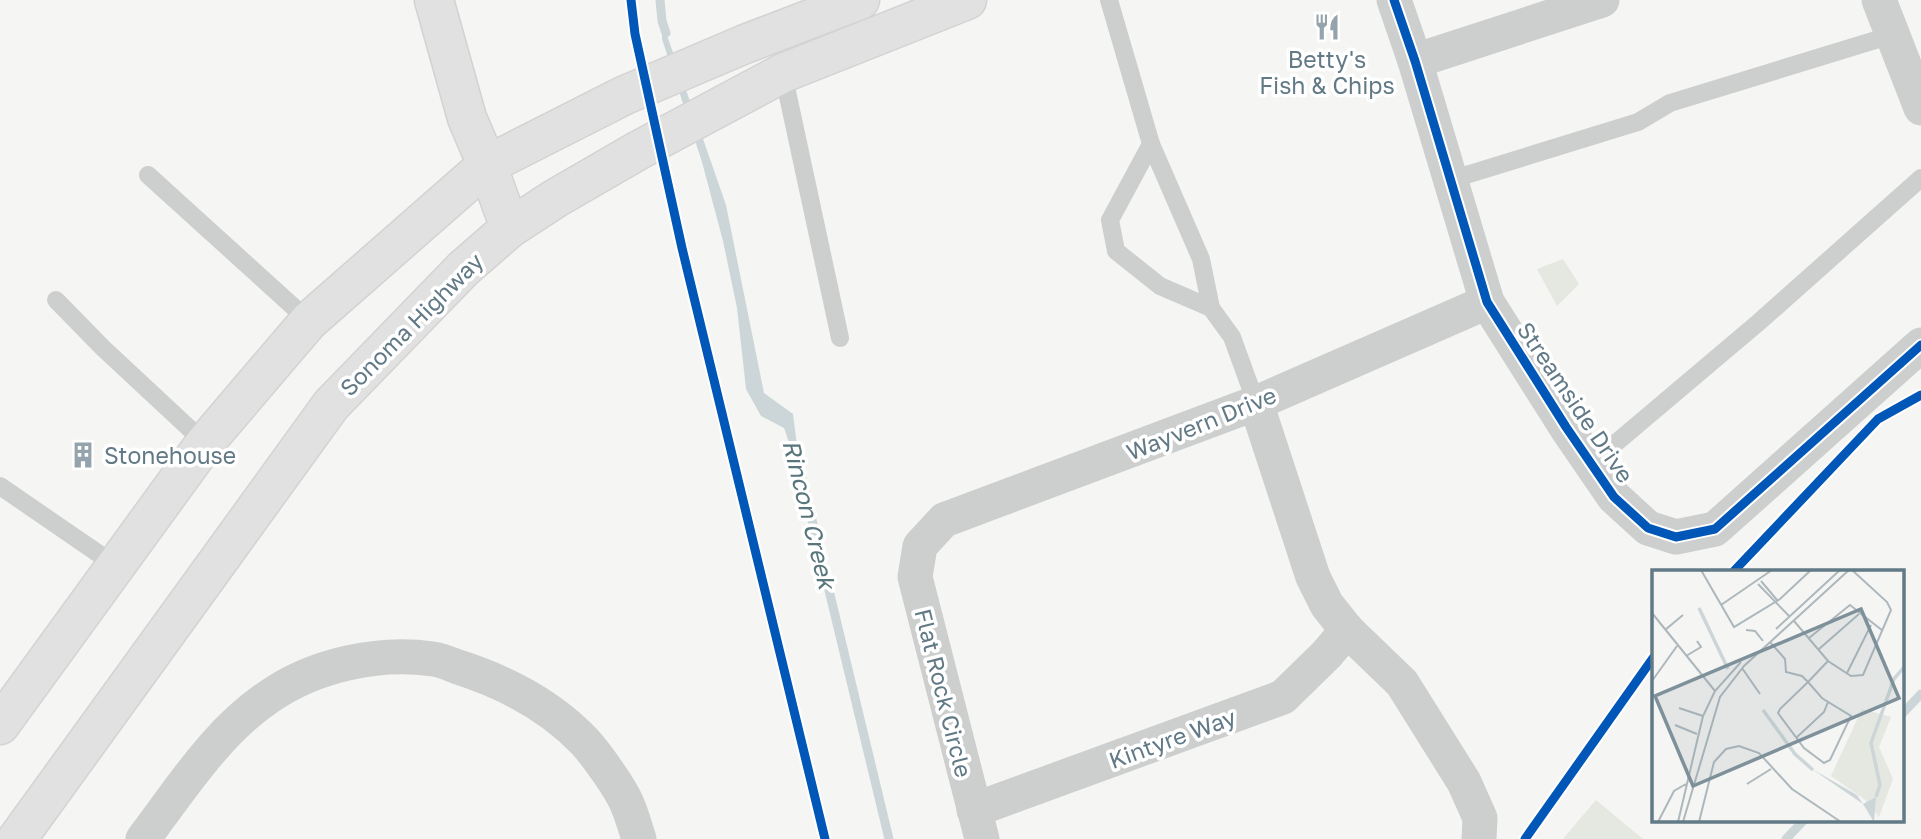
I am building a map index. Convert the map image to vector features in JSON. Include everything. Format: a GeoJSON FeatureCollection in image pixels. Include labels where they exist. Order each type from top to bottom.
{"type":"FeatureCollection","features":[{"type":"Feature","properties":{"kind":"main road"},"geometry":{"type":"LineString","coordinates":[[434,0],[467,118],[510,229]]}},
{"type":"Feature","properties":{"kind":"main road"},"geometry":{"type":"LineString","coordinates":[[0,725],[205,443],[309,321],[486,164],[625,95],[745,44],[860,0]]}},
{"type":"Feature","properties":{"kind":"main road","name":"Sonoma Highway"},"geometry":{"type":"LineString","coordinates":[[17,839],[331,405],[464,268],[510,229],[556,198],[639,150],[770,81],[967,0]]}},
{"type":"Feature","properties":{"kind":"street","name":"Streamside Drive"},"geometry":{"type":"LineString","coordinates":[[1394,0],[1415,61],[1487,302],[1614,497],[1648,528],[1676,537],[1714,529],[1921,345]]}},
{"type":"Feature","properties":{"kind":"street"},"geometry":{"type":"LineString","coordinates":[[1415,61],[1602,0]]}},
{"type":"Feature","properties":{"kind":"street"},"geometry":{"type":"LineString","coordinates":[[1879,0],[1921,108]]}},
{"type":"Feature","properties":{"kind":"street","name":"Wayvern Drive"},"geometry":{"type":"LineString","coordinates":[[920,546],[944,520],[1256,403],[1487,302]]}},
{"type":"Feature","properties":{"kind":"street"},"geometry":{"type":"LineString","coordinates":[[1256,403],[1313,578],[1327,605],[1347,630],[1402,683],[1416,705],[1464,782],[1480,818],[1479,839]]}},
{"type":"Feature","properties":{"kind":"street","name":"Flat Rock Circle"},"geometry":{"type":"LineString","coordinates":[[920,546],[915,577],[978,825]]}},
{"type":"Feature","properties":{"kind":"street","name":"Kintyre Way"},"geometry":{"type":"LineString","coordinates":[[978,825],[1283,697],[1327,654],[1347,630]]}},
{"type":"Feature","properties":{"kind":"street"},"geometry":{"type":"LineString","coordinates":[[143,839],[216,743],[261,703],[297,680],[379,657],[434,659],[494,678],[543,706],[586,743],[626,801],[639,839]]}},
{"type":"Feature","properties":{"kind":"lane"},"geometry":{"type":"LineString","coordinates":[[1108,0],[1151,144],[1201,259],[1211,308],[1231,337],[1256,403]]}},
{"type":"Feature","properties":{"kind":"lane"},"geometry":{"type":"LineString","coordinates":[[1450,180],[1638,122],[1670,103],[1892,35]]}},
{"type":"Feature","properties":{"kind":"lane"},"geometry":{"type":"LineString","coordinates":[[770,81],[840,338]]}},
{"type":"Feature","properties":{"kind":"lane"},"geometry":{"type":"LineString","coordinates":[[1151,144],[1110,220],[1116,251],[1160,286],[1211,308]]}},
{"type":"Feature","properties":{"kind":"lane"},"geometry":{"type":"LineString","coordinates":[[148,175],[309,321]]}},
{"type":"Feature","properties":{"kind":"lane"},"geometry":{"type":"LineString","coordinates":[[1591,464],[1759,322],[1921,178]]}},
{"type":"Feature","properties":{"kind":"lane"},"geometry":{"type":"LineString","coordinates":[[56,299],[112,357],[205,443]]}},
{"type":"Feature","properties":{"kind":"lane"},"geometry":{"type":"LineString","coordinates":[[0,486],[115,565]]}},
{"type":"Feature","properties":{"kind":"shaded area"},"geometry":{"type":"Polygon","coordinates":[[[662,21],[726,205],[764,393],[793,414],[801,477],[784,428],[761,416],[746,389],[737,308],[723,241],[702,162],[662,39],[662,21]]]}},
{"type":"Feature","properties":{"kind":"shaded area"},"geometry":{"type":"Polygon","coordinates":[[[1563,259],[1579,284],[1557,306],[1537,269],[1563,259]]]}},
{"type":"Feature","properties":{"kind":"shaded area"},"geometry":{"type":"Polygon","coordinates":[[[1596,800],[1643,839],[1563,839],[1596,800]]]}},
{"type":"Feature","properties":{"kind":"waterway","name":"Rincon Creek"},"geometry":{"type":"LineString","coordinates":[[660,0],[666,33]]}},
{"type":"Feature","properties":{"kind":"waterway","name":"Rincon Creek"},"geometry":{"type":"LineString","coordinates":[[799,466],[889,839]]}},
{"type":"Feature","properties":{"kind":"waterway"},"geometry":{"type":"LineString","coordinates":[[1904,712],[1921,694]]}},
{"type":"Feature","properties":{"kind":"waterway"},"geometry":{"type":"LineString","coordinates":[[1786,839],[1802,822]]}},
{"type":"Feature","properties":{"kind":"cycle path"},"geometry":{"type":"LineString","coordinates":[[631,0],[635,34],[682,248],[825,839]]}},
{"type":"Feature","properties":{"kind":"cycle path"},"geometry":{"type":"LineString","coordinates":[[1394,0],[1415,61],[1487,302],[1614,497],[1648,528],[1676,537],[1715,529],[1921,345]]}},
{"type":"Feature","properties":{"kind":"cycle path"},"geometry":{"type":"LineString","coordinates":[[1735,570],[1878,419],[1921,395]]}},
{"type":"Feature","properties":{"kind":"cycle path"},"geometry":{"type":"LineString","coordinates":[[1525,839],[1652,659]]}},
{"type":"Feature","properties":{"kind":"place","name":"Betty's Fish & Chips"},"geometry":{"type":"Point","coordinates":[1327,27]}},
{"type":"Feature","properties":{"kind":"place","name":"Stonehouse"},"geometry":{"type":"Point","coordinates":[83,455]}}]}
